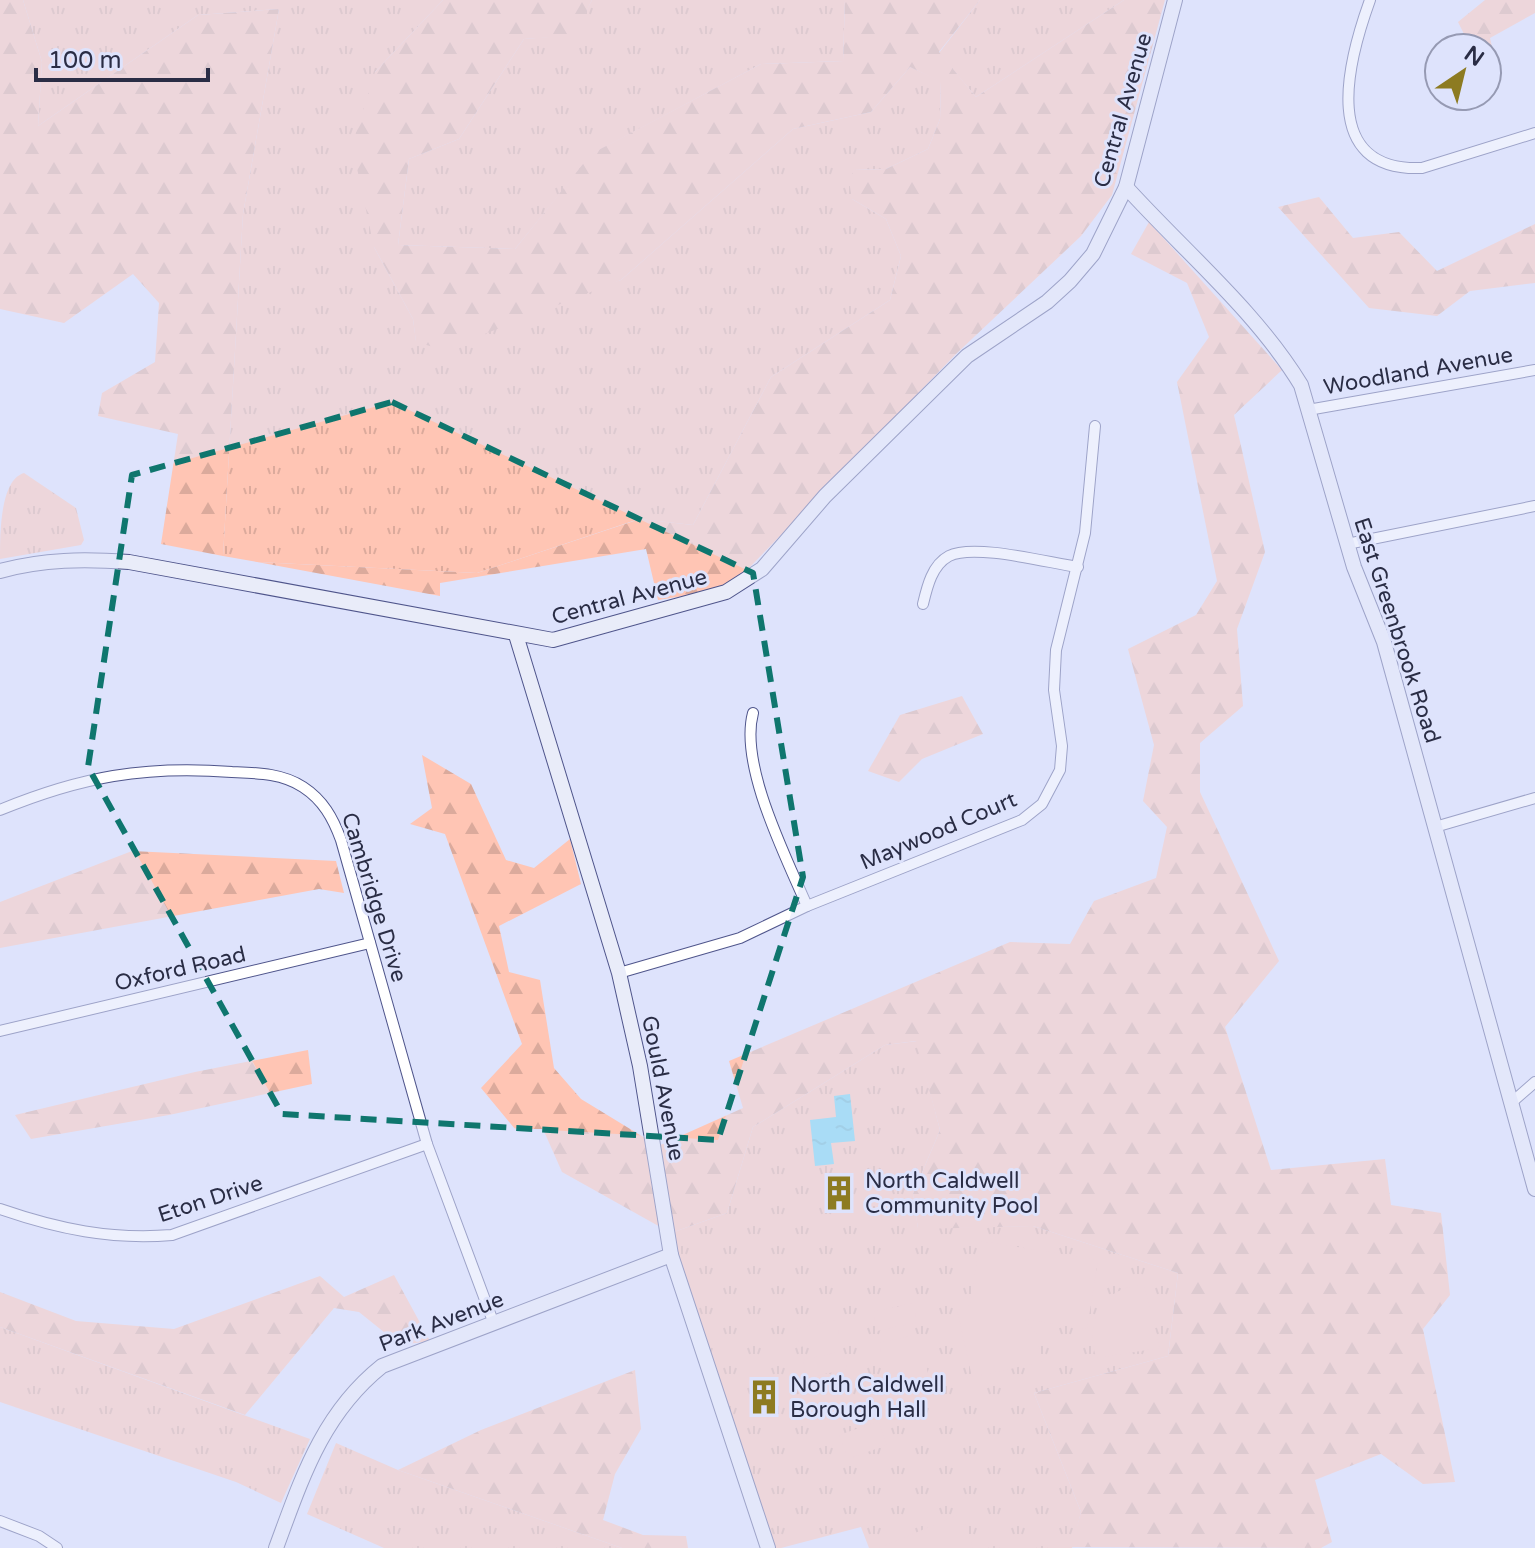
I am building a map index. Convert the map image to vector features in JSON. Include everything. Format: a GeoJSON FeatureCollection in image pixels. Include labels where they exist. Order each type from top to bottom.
{"type":"FeatureCollection","features":[{"type":"Feature","properties":{"kind":"street","name":"Central Avenue"},"geometry":{"type":"LineString","coordinates":[[0,571],[34,562],[77,558],[129,562],[553,640],[706,600],[745,582],[762,569],[825,496],[967,356],[1070,281],[1103,237],[1126,187],[1175,0]]}},
{"type":"Feature","properties":{"kind":"street"},"geometry":{"type":"LineString","coordinates":[[1370,0],[1360,29],[1346,109],[1356,136],[1378,161],[1407,169],[1422,168],[1535,133]]}},
{"type":"Feature","properties":{"kind":"street","name":"East Greenbrook Road"},"geometry":{"type":"LineString","coordinates":[[1126,187],[1285,359],[1301,385],[1347,544],[1384,642],[1497,1042],[1535,1189]]}},
{"type":"Feature","properties":{"kind":"street","name":"Woodland Avenue"},"geometry":{"type":"LineString","coordinates":[[1308,410],[1535,370]]}},
{"type":"Feature","properties":{"kind":"street","name":"Maywood Court"},"geometry":{"type":"LineString","coordinates":[[619,973],[740,938],[807,906],[1022,820],[1042,804],[1060,770],[1062,746],[1054,690],[1056,650],[1062,617],[1078,567],[1095,426]]}},
{"type":"Feature","properties":{"kind":"street"},"geometry":{"type":"LineString","coordinates":[[1347,544],[1535,506]]}},
{"type":"Feature","properties":{"kind":"street"},"geometry":{"type":"LineString","coordinates":[[923,604],[936,568],[949,556],[976,552],[1078,567]]}},
{"type":"Feature","properties":{"kind":"street","name":"Gould Avenue"},"geometry":{"type":"LineString","coordinates":[[516,635],[619,973],[640,1066],[671,1255],[768,1548]]}},
{"type":"Feature","properties":{"kind":"street"},"geometry":{"type":"LineString","coordinates":[[753,713],[750,739],[766,808],[807,906]]}},
{"type":"Feature","properties":{"kind":"street","name":"Cambridge Drive"},"geometry":{"type":"LineString","coordinates":[[0,810],[55,787],[140,771],[201,769],[288,779],[318,799],[334,821],[427,1144],[494,1324]]}},
{"type":"Feature","properties":{"kind":"street"},"geometry":{"type":"LineString","coordinates":[[1435,827],[1535,798]]}},
{"type":"Feature","properties":{"kind":"street","name":"Oxford Road"},"geometry":{"type":"LineString","coordinates":[[0,1031],[370,943]]}},
{"type":"Feature","properties":{"kind":"street"},"geometry":{"type":"LineString","coordinates":[[1511,1103],[1535,1082]]}},
{"type":"Feature","properties":{"kind":"street","name":"Eton Drive"},"geometry":{"type":"LineString","coordinates":[[0,1209],[87,1234],[135,1238],[172,1235],[427,1144]]}},
{"type":"Feature","properties":{"kind":"street","name":"Park Avenue"},"geometry":{"type":"LineString","coordinates":[[276,1548],[314,1449],[350,1395],[382,1366],[671,1255]]}},
{"type":"Feature","properties":{"kind":"street"},"geometry":{"type":"LineString","coordinates":[[0,1521],[39,1536],[57,1548]]}},
{"type":"Feature","properties":{"kind":"highlighted area"},"geometry":{"type":"Polygon","coordinates":[[[392,402],[753,573],[803,877],[718,1140],[282,1114],[88,767],[132,475],[392,402]]]}},
{"type":"Feature","properties":{"kind":"green space"},"geometry":{"type":"Polygon","coordinates":[[[0,0],[23,0],[42,62],[38,126],[198,15],[279,9],[243,214],[223,556],[161,544],[178,434],[98,416],[102,393],[155,362],[159,303],[133,274],[64,323],[0,309],[0,0]]]}},
{"type":"Feature","properties":{"kind":"green space"},"geometry":{"type":"Polygon","coordinates":[[[23,0],[443,0],[375,72],[374,247],[413,319],[416,341],[621,280],[793,129],[871,112],[910,67],[941,81],[940,119],[928,149],[886,169],[854,170],[852,199],[886,219],[901,256],[890,300],[771,377],[693,525],[639,519],[477,573],[257,562],[223,556],[243,214],[279,9],[198,15],[38,126],[42,62],[23,0]]]}},
{"type":"Feature","properties":{"kind":"green space"},"geometry":{"type":"Polygon","coordinates":[[[443,0],[592,0],[574,36],[524,39],[459,139],[409,159],[398,245],[515,249],[591,154],[761,64],[843,61],[845,0],[980,0],[939,52],[976,97],[1124,0],[1165,0],[1112,195],[1081,236],[956,354],[750,567],[715,591],[658,600],[646,549],[440,583],[440,596],[257,562],[477,573],[640,519],[693,525],[771,377],[890,300],[901,256],[886,219],[852,199],[849,181],[854,170],[886,169],[928,149],[940,119],[941,82],[910,67],[871,112],[793,129],[621,280],[444,350],[416,342],[413,319],[374,247],[352,145],[375,72],[443,0]]]}},
{"type":"Feature","properties":{"kind":"green space"},"geometry":{"type":"Polygon","coordinates":[[[592,0],[845,0],[843,61],[761,64],[592,154],[515,249],[398,245],[409,159],[459,139],[524,39],[573,35],[592,0]]]}},
{"type":"Feature","properties":{"kind":"green space"},"geometry":{"type":"Polygon","coordinates":[[[980,0],[1124,0],[976,97],[939,53],[980,0]]]}},
{"type":"Feature","properties":{"kind":"green space"},"geometry":{"type":"Polygon","coordinates":[[[1485,0],[1535,0],[1535,13],[1501,32],[1463,32],[1458,22],[1485,0]]]}},
{"type":"Feature","properties":{"kind":"green space"},"geometry":{"type":"Polygon","coordinates":[[[1319,197],[1353,238],[1399,232],[1437,271],[1535,224],[1535,283],[1470,291],[1437,316],[1369,308],[1278,207],[1319,197]]]}},
{"type":"Feature","properties":{"kind":"green space"},"geometry":{"type":"Polygon","coordinates":[[[1149,222],[1282,370],[1234,415],[1265,552],[1237,629],[1243,706],[1200,743],[1200,792],[1279,961],[1225,1027],[1271,1170],[1385,1159],[1391,1205],[1441,1213],[1450,1295],[1423,1329],[1455,1482],[1423,1484],[1381,1454],[1315,1480],[1332,1542],[1321,1548],[1071,1547],[1081,1512],[1034,1393],[1168,1356],[1178,1273],[1033,1226],[918,1229],[913,1194],[940,1130],[916,1041],[885,1045],[753,1127],[727,1213],[671,1233],[562,1172],[543,1129],[515,1129],[481,1088],[522,1044],[445,834],[410,824],[432,808],[422,755],[471,784],[506,860],[534,868],[570,839],[581,884],[499,926],[509,972],[540,980],[554,1068],[581,1099],[658,1146],[743,1108],[729,1061],[1010,942],[1070,944],[1094,901],[1156,878],[1167,827],[1143,801],[1154,745],[1128,649],[1196,615],[1217,581],[1177,382],[1209,337],[1187,283],[1131,254],[1149,222]]]}},
{"type":"Feature","properties":{"kind":"green space"},"geometry":{"type":"Polygon","coordinates":[[[24,473],[76,508],[84,540],[81,545],[0,559],[1,522],[6,496],[16,478],[24,473]]]}},
{"type":"Feature","properties":{"kind":"green space"},"geometry":{"type":"Polygon","coordinates":[[[962,696],[983,734],[922,759],[899,782],[868,771],[900,715],[962,696]]]}},
{"type":"Feature","properties":{"kind":"green space"},"geometry":{"type":"Polygon","coordinates":[[[132,851],[336,861],[344,893],[319,889],[0,948],[0,902],[132,851]]]}},
{"type":"Feature","properties":{"kind":"green space"},"geometry":{"type":"Polygon","coordinates":[[[917,1041],[940,1130],[913,1194],[918,1228],[1033,1226],[1178,1273],[1168,1356],[1034,1393],[1081,1512],[1072,1548],[869,1548],[861,1527],[781,1548],[768,1548],[671,1233],[727,1213],[753,1127],[885,1045],[917,1041]]]}},
{"type":"Feature","properties":{"kind":"green space"},"geometry":{"type":"Polygon","coordinates":[[[308,1050],[312,1084],[169,1115],[31,1139],[15,1115],[195,1072],[308,1050]]]}},
{"type":"Feature","properties":{"kind":"green space"},"geometry":{"type":"Polygon","coordinates":[[[980,1241],[1098,1260],[1087,1329],[1024,1319],[1036,1333],[1042,1362],[972,1377],[957,1310],[970,1305],[980,1241]]]}},
{"type":"Feature","properties":{"kind":"green space"},"geometry":{"type":"Polygon","coordinates":[[[394,1275],[430,1341],[400,1345],[359,1312],[334,1308],[245,1415],[0,1327],[0,1292],[76,1321],[174,1329],[320,1276],[344,1297],[394,1275]]]}},
{"type":"Feature","properties":{"kind":"green space"},"geometry":{"type":"Polygon","coordinates":[[[1144,1285],[1160,1348],[1096,1358],[1093,1330],[1100,1308],[1117,1292],[1144,1285]]]}},
{"type":"Feature","properties":{"kind":"green space"},"geometry":{"type":"Polygon","coordinates":[[[913,1303],[917,1322],[877,1331],[873,1312],[913,1303]]]}},
{"type":"Feature","properties":{"kind":"green space"},"geometry":{"type":"Polygon","coordinates":[[[836,1320],[840,1339],[800,1347],[796,1329],[836,1320]]]}},
{"type":"Feature","properties":{"kind":"green space"},"geometry":{"type":"Polygon","coordinates":[[[0,1327],[310,1439],[281,1503],[236,1482],[0,1402],[0,1327]]]}},
{"type":"Feature","properties":{"kind":"green space"},"geometry":{"type":"Polygon","coordinates":[[[919,1334],[923,1354],[883,1362],[879,1343],[919,1334]]]}},
{"type":"Feature","properties":{"kind":"green space"},"geometry":{"type":"Polygon","coordinates":[[[843,1351],[847,1369],[807,1378],[803,1360],[843,1351]]]}},
{"type":"Feature","properties":{"kind":"green space"},"geometry":{"type":"Polygon","coordinates":[[[926,1365],[930,1383],[890,1392],[886,1373],[926,1365]]]}},
{"type":"Feature","properties":{"kind":"green space"},"geometry":{"type":"Polygon","coordinates":[[[635,1370],[641,1429],[615,1474],[603,1520],[643,1535],[686,1536],[688,1548],[622,1548],[398,1470],[481,1430],[635,1370]]]}},
{"type":"Feature","properties":{"kind":"green space"},"geometry":{"type":"Polygon","coordinates":[[[850,1382],[854,1401],[813,1409],[809,1391],[850,1382]]]}},
{"type":"Feature","properties":{"kind":"green space"},"geometry":{"type":"Polygon","coordinates":[[[879,1421],[887,1445],[848,1459],[839,1435],[879,1421]]]}},
{"type":"Feature","properties":{"kind":"green space"},"geometry":{"type":"Polygon","coordinates":[[[336,1443],[398,1470],[622,1548],[384,1548],[307,1514],[336,1443]]]}},
{"type":"Feature","properties":{"kind":"green space"},"geometry":{"type":"Polygon","coordinates":[[[958,1515],[963,1517],[973,1548],[879,1548],[958,1515]]]}},
{"type":"Feature","properties":{"kind":"water"},"geometry":{"type":"Polygon","coordinates":[[[850,1094],[855,1141],[831,1143],[834,1164],[815,1166],[810,1120],[836,1117],[834,1096],[850,1094]]]}},
{"type":"Feature","properties":{"kind":"place","name":"North Caldwell Community Pool"},"geometry":{"type":"Point","coordinates":[839,1193]}},
{"type":"Feature","properties":{"kind":"place","name":"North Caldwell Borough Hall"},"geometry":{"type":"Point","coordinates":[764,1397]}}]}
